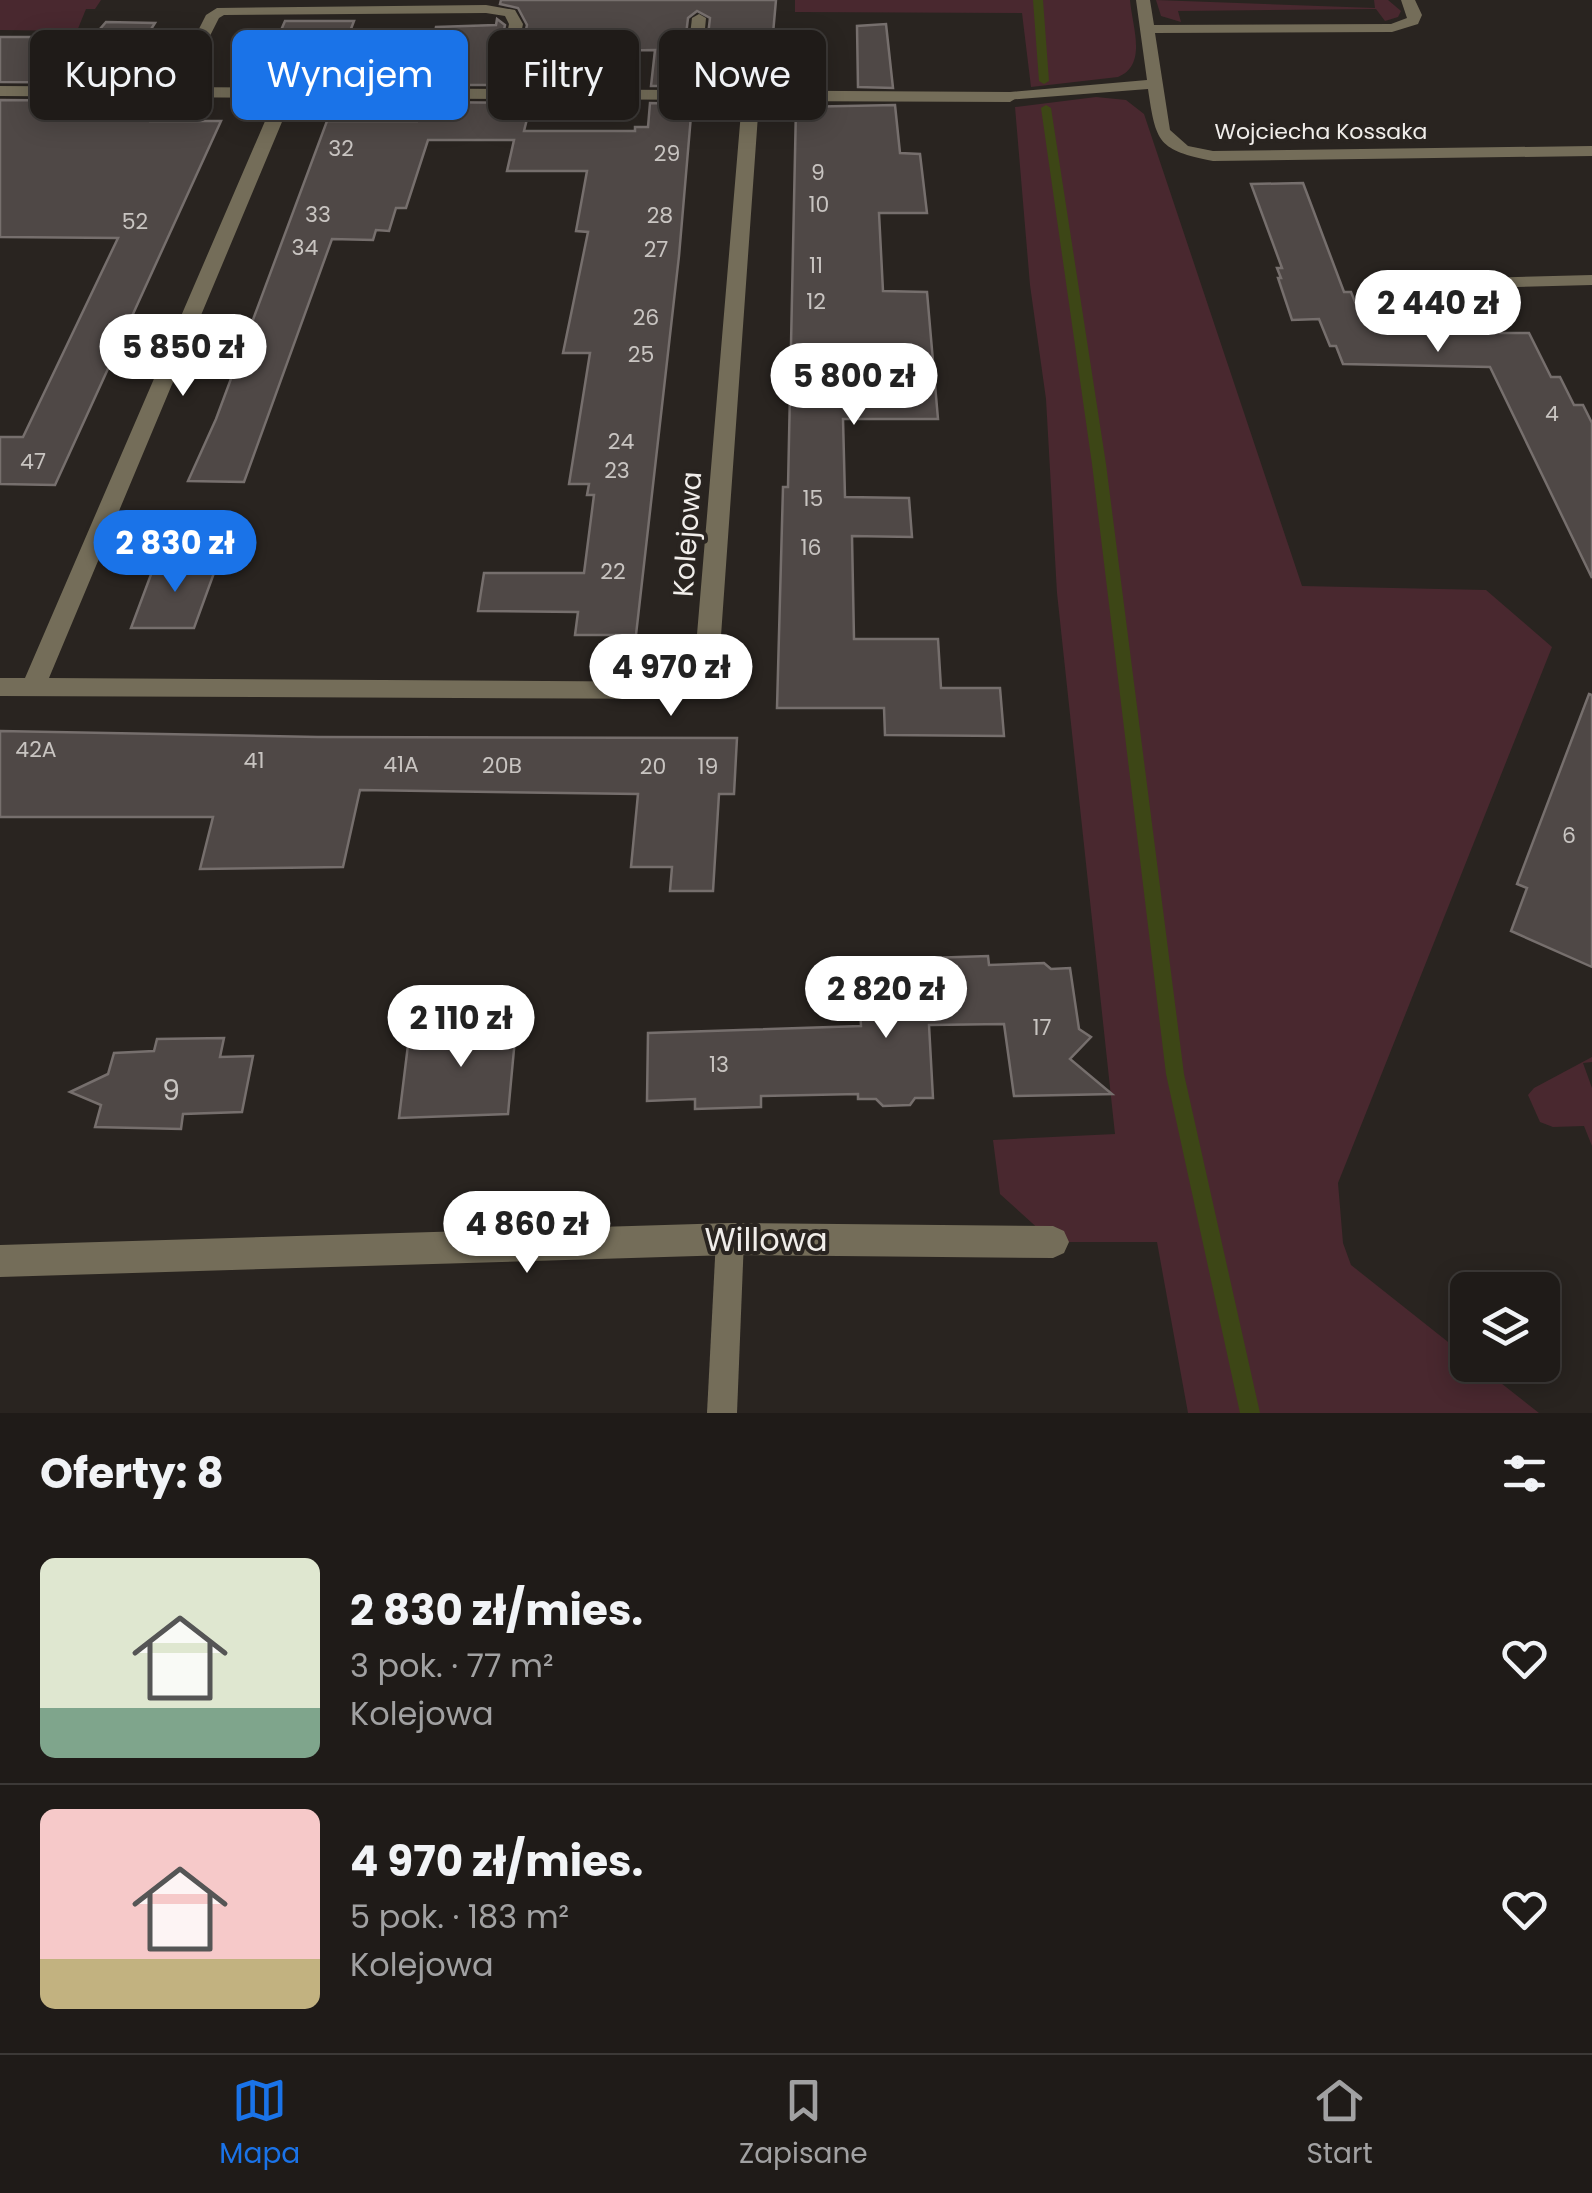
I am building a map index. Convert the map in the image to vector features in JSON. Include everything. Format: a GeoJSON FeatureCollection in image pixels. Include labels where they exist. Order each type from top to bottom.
{"type":"FeatureCollection","features":[{"type":"Feature","properties":{"kind":"street"},"geometry":{"type":"LineString","coordinates":[[0,91],[30,91]]}},
{"type":"Feature","properties":{"kind":"street"},"geometry":{"type":"LineString","coordinates":[[826,97],[1010,98]]}},
{"type":"Feature","properties":{"kind":"street"},"geometry":{"type":"LineString","coordinates":[[33,687],[274,120]]}},
{"type":"Feature","properties":{"kind":"street","name":"Kolejowa"},"geometry":{"type":"LineString","coordinates":[[0,686],[705,692],[749,120]]}},
{"type":"Feature","properties":{"kind":"street","name":"Willowa"},"geometry":{"type":"LineString","coordinates":[[0,1261],[730,1240],[1053,1242]]}},
{"type":"Feature","properties":{"kind":"lane","name":"Wojciecha Kossaka"},"geometry":{"type":"LineString","coordinates":[[1143,0],[1152,84],[1166,139],[1196,154],[1592,152]]}},
{"type":"Feature","properties":{"kind":"lane"},"geometry":{"type":"LineString","coordinates":[[1148,29],[1392,28],[1413,21],[1416,16],[1408,0]]}},
{"type":"Feature","properties":{"kind":"lane"},"geometry":{"type":"LineString","coordinates":[[205,30],[212,15],[222,10],[486,9],[510,12],[515,30]]}},
{"type":"Feature","properties":{"kind":"lane"},"geometry":{"type":"LineString","coordinates":[[698,30],[699,18]]}},
{"type":"Feature","properties":{"kind":"lane"},"geometry":{"type":"LineString","coordinates":[[1010,98],[1152,84]]}},
{"type":"Feature","properties":{"kind":"lane"},"geometry":{"type":"LineString","coordinates":[[1483,283],[1592,280]]}},
{"type":"Feature","properties":{"kind":"lane"},"geometry":{"type":"LineString","coordinates":[[722,1413],[730,1240]]}},
{"type":"Feature","properties":{"kind":"shaded area"},"geometry":{"type":"Polygon","coordinates":[[[0,0],[101,0],[95,9],[86,9],[77,30],[0,30],[0,0]]]}},
{"type":"Feature","properties":{"kind":"shaded area"},"geometry":{"type":"Polygon","coordinates":[[[795,0],[1130,0],[1136,54],[1133,64],[1118,77],[1031,87],[1022,13],[795,12],[795,0]]]}},
{"type":"Feature","properties":{"kind":"shaded area"},"geometry":{"type":"Polygon","coordinates":[[[1156,0],[1375,8],[1374,0],[1388,0],[1401,11],[1398,17],[1385,21],[1376,9],[1178,11],[1181,22],[1161,16],[1156,0]]]}},
{"type":"Feature","properties":{"kind":"shaded area"},"geometry":{"type":"Polygon","coordinates":[[[1096,97],[1126,100],[1144,114],[1302,586],[1486,590],[1552,647],[1338,1183],[1343,1243],[1351,1265],[1450,1344],[1450,1382],[1500,1382],[1539,1413],[1188,1413],[1157,1242],[1053,1242],[1000,1194],[993,1140],[1115,1134],[1057,593],[1046,399],[1030,285],[1015,107],[1096,97]]]}},
{"type":"Feature","properties":{"kind":"shaded area"},"geometry":{"type":"Polygon","coordinates":[[[1592,1057],[1592,1062],[1583,1063],[1592,1088],[1592,1146],[1584,1126],[1553,1127],[1540,1122],[1528,1095],[1592,1057]]]}},
{"type":"Feature","properties":{"kind":"building"},"geometry":{"type":"Polygon","coordinates":[[[501,0],[776,0],[773,30],[709,30],[710,18],[697,11],[688,18],[687,30],[659,30],[659,86],[651,86],[655,50],[639,50],[639,30],[526,30],[518,8],[500,4],[501,0]]]}},
{"type":"Feature","properties":{"kind":"building"},"geometry":{"type":"Polygon","coordinates":[[[497,19],[505,25],[504,30],[488,30],[488,85],[468,85],[468,30],[435,30],[436,27],[496,25],[497,19]]]}},
{"type":"Feature","properties":{"kind":"building"},"geometry":{"type":"Polygon","coordinates":[[[285,21],[354,21],[351,30],[281,30],[285,21]]]}},
{"type":"Feature","properties":{"kind":"building"},"geometry":{"type":"Polygon","coordinates":[[[106,22],[155,23],[151,30],[99,30],[106,22]]]}},
{"type":"Feature","properties":{"kind":"building"},"geometry":{"type":"Polygon","coordinates":[[[886,24],[893,88],[858,87],[857,26],[886,24]]]}},
{"type":"Feature","properties":{"kind":"building"},"geometry":{"type":"Polygon","coordinates":[[[0,37],[30,37],[30,82],[0,82],[0,37]]]}},
{"type":"Feature","properties":{"kind":"building"},"geometry":{"type":"Polygon","coordinates":[[[0,100],[30,100],[30,120],[221,121],[55,485],[0,484],[0,437],[23,437],[118,238],[0,237],[0,100]]]}},
{"type":"Feature","properties":{"kind":"building"},"geometry":{"type":"Polygon","coordinates":[[[468,102],[488,103],[488,120],[527,120],[524,131],[635,131],[635,127],[648,127],[650,103],[659,103],[659,120],[691,120],[636,635],[575,635],[578,612],[478,611],[484,573],[584,573],[594,495],[587,495],[589,484],[569,484],[590,353],[563,353],[588,232],[576,231],[587,171],[507,171],[514,140],[428,140],[406,208],[396,208],[389,231],[376,230],[373,240],[332,239],[244,482],[188,481],[216,419],[327,121],[468,120],[468,102]]]}},
{"type":"Feature","properties":{"kind":"building"},"geometry":{"type":"Polygon","coordinates":[[[895,105],[900,153],[920,154],[927,213],[879,213],[883,291],[927,292],[938,419],[843,419],[845,497],[909,498],[912,537],[852,536],[854,639],[938,639],[941,688],[1000,688],[1004,736],[885,735],[884,708],[777,708],[783,487],[788,487],[796,120],[826,120],[826,106],[895,105]]]}},
{"type":"Feature","properties":{"kind":"building"},"geometry":{"type":"Polygon","coordinates":[[[1303,183],[1344,292],[1351,292],[1364,324],[1374,324],[1376,329],[1497,328],[1500,333],[1529,333],[1551,377],[1560,377],[1574,405],[1583,405],[1592,423],[1592,578],[1490,367],[1343,364],[1319,319],[1292,320],[1278,278],[1277,268],[1282,268],[1251,184],[1303,183]]]}},
{"type":"Feature","properties":{"kind":"building"},"geometry":{"type":"Polygon","coordinates":[[[156,561],[218,562],[194,628],[131,628],[156,561]]]}},
{"type":"Feature","properties":{"kind":"building"},"geometry":{"type":"Polygon","coordinates":[[[1589,694],[1592,967],[1511,931],[1527,888],[1517,884],[1589,694]]]}},
{"type":"Feature","properties":{"kind":"building"},"geometry":{"type":"Polygon","coordinates":[[[0,731],[737,738],[734,794],[719,794],[713,891],[670,891],[672,867],[631,867],[638,794],[360,790],[343,867],[200,869],[213,817],[0,817],[0,731]]]}},
{"type":"Feature","properties":{"kind":"building"},"geometry":{"type":"Polygon","coordinates":[[[988,956],[989,965],[1044,963],[1051,969],[1070,968],[1079,1029],[1091,1037],[1070,1059],[1112,1094],[1014,1096],[1004,1024],[929,1025],[933,1098],[915,1098],[910,1105],[883,1106],[876,1099],[858,1099],[858,1094],[761,1096],[761,1107],[695,1109],[695,1099],[647,1101],[648,1033],[861,1026],[858,973],[931,971],[930,958],[988,956]]]}},
{"type":"Feature","properties":{"kind":"building"},"geometry":{"type":"Polygon","coordinates":[[[517,1017],[508,1114],[399,1118],[408,1045],[435,1044],[437,1019],[517,1017]]]}},
{"type":"Feature","properties":{"kind":"building"},"geometry":{"type":"Polygon","coordinates":[[[224,1038],[220,1057],[253,1056],[242,1112],[183,1114],[181,1129],[95,1127],[101,1105],[70,1092],[108,1074],[114,1053],[154,1051],[157,1039],[224,1038]]]}},
{"type":"Feature","properties":{"kind":"waterway"},"geometry":{"type":"LineString","coordinates":[[1038,0],[1044,81]]}},
{"type":"Feature","properties":{"kind":"waterway"},"geometry":{"type":"LineString","coordinates":[[1046,108],[1099,464],[1175,1074],[1250,1413]]}}]}
